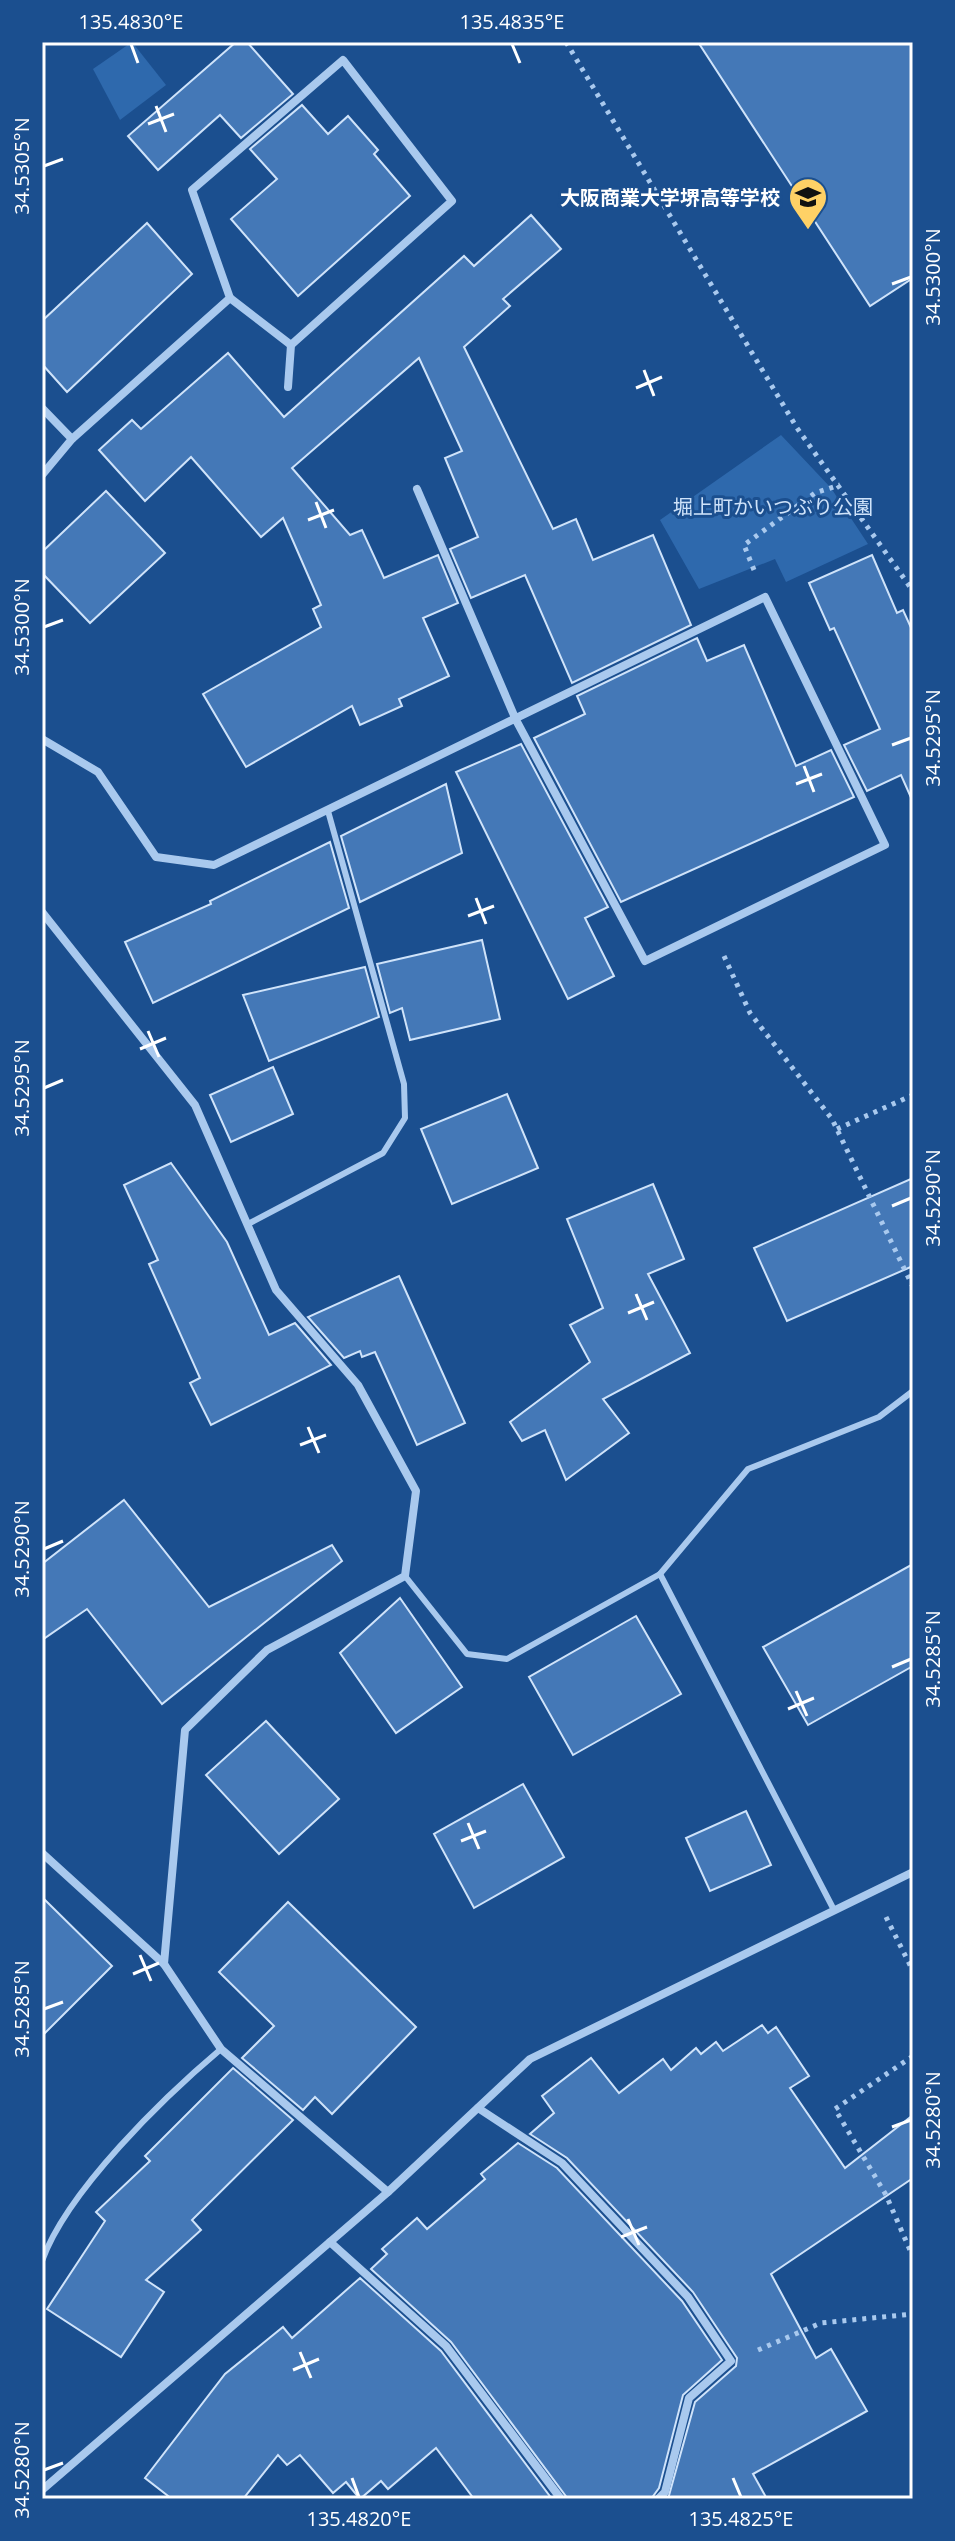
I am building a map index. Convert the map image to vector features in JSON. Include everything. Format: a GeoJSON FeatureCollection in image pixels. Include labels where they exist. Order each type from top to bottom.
{"type":"FeatureCollection","features":[{"type":"Feature","properties":{"kind":"street"},"geometry":{"type":"LineString","coordinates":[[288,387],[291,345],[452,201],[343,60],[192,190],[230,298],[291,345]]}},
{"type":"Feature","properties":{"kind":"street"},"geometry":{"type":"LineString","coordinates":[[42,475],[72,439],[230,298]]}},
{"type":"Feature","properties":{"kind":"street"},"geometry":{"type":"LineString","coordinates":[[42,408],[72,439]]}},
{"type":"Feature","properties":{"kind":"street"},"geometry":{"type":"LineString","coordinates":[[42,739],[98,772],[156,857],[214,865],[516,720],[765,597],[885,845],[645,961],[516,720],[417,489]]}},
{"type":"Feature","properties":{"kind":"street"},"geometry":{"type":"LineString","coordinates":[[42,912],[195,1105],[276,1290],[358,1385],[416,1491],[405,1576],[267,1650],[185,1730],[164,1964]]}},
{"type":"Feature","properties":{"kind":"street"},"geometry":{"type":"LineString","coordinates":[[42,1853],[164,1964],[221,2049],[388,2192]]}},
{"type":"Feature","properties":{"kind":"street"},"geometry":{"type":"LineString","coordinates":[[42,2490],[388,2192],[530,2059],[913,1872]]}},
{"type":"Feature","properties":{"kind":"street"},"geometry":{"type":"LineString","coordinates":[[478,2108],[562,2163],[688,2297],[731,2361],[689,2398],[665,2492],[658,2499]]}},
{"type":"Feature","properties":{"kind":"street"},"geometry":{"type":"LineString","coordinates":[[330,2242],[446,2346],[561,2499]]}},
{"type":"Feature","properties":{"kind":"lane"},"geometry":{"type":"LineString","coordinates":[[248,1224],[383,1153],[405,1118],[404,1084],[328,811]]}},
{"type":"Feature","properties":{"kind":"lane"},"geometry":{"type":"LineString","coordinates":[[405,1576],[467,1654],[507,1659],[660,1574],[748,1469],[879,1417],[913,1391]]}},
{"type":"Feature","properties":{"kind":"lane"},"geometry":{"type":"LineString","coordinates":[[660,1574],[834,1910]]}},
{"type":"Feature","properties":{"kind":"lane"},"geometry":{"type":"LineString","coordinates":[[42,2261],[75,2198],[187,2078],[221,2049]]}},
{"type":"Feature","properties":{"kind":"path"},"geometry":{"type":"LineString","coordinates":[[566,42],[797,428],[913,591]]}},
{"type":"Feature","properties":{"kind":"path"},"geometry":{"type":"LineString","coordinates":[[744,545],[815,493],[840,485]]}},
{"type":"Feature","properties":{"kind":"path"},"geometry":{"type":"LineString","coordinates":[[711,928],[750,1013],[837,1129],[913,1287]]}},
{"type":"Feature","properties":{"kind":"path"},"geometry":{"type":"LineString","coordinates":[[837,1129],[913,1095]]}},
{"type":"Feature","properties":{"kind":"path"},"geometry":{"type":"LineString","coordinates":[[873,1891],[913,1971]]}},
{"type":"Feature","properties":{"kind":"path"},"geometry":{"type":"LineString","coordinates":[[913,2056],[835,2109],[886,2195],[913,2257]]}},
{"type":"Feature","properties":{"kind":"path"},"geometry":{"type":"LineString","coordinates":[[731,2361],[821,2323],[913,2314]]}},
{"type":"Feature","properties":{"kind":"green space"},"geometry":{"type":"Polygon","coordinates":[[[132,42],[166,85],[120,120],[93,69],[132,42]]]}},
{"type":"Feature","properties":{"kind":"green space","name":"堀上町かいつぶり公園"},"geometry":{"type":"Polygon","coordinates":[[[781,435],[831,488],[868,544],[786,582],[775,559],[699,589],[660,520],[781,435]]]}},
{"type":"Feature","properties":{"kind":"building"},"geometry":{"type":"Polygon","coordinates":[[[236,42],[247,42],[293,94],[241,138],[220,115],[158,170],[128,136],[236,42]]]}},
{"type":"Feature","properties":{"kind":"building"},"geometry":{"type":"Polygon","coordinates":[[[698,42],[913,42],[913,278],[870,306],[698,42]]]}},
{"type":"Feature","properties":{"kind":"building"},"geometry":{"type":"Polygon","coordinates":[[[302,105],[328,134],[348,116],[378,150],[374,154],[410,196],[298,296],[231,219],[277,179],[250,149],[302,105]]]}},
{"type":"Feature","properties":{"kind":"building"},"geometry":{"type":"Polygon","coordinates":[[[531,215],[561,249],[503,299],[510,306],[464,347],[553,529],[576,519],[593,560],[653,535],[691,625],[572,683],[525,575],[471,598],[450,549],[478,537],[445,458],[462,451],[419,358],[292,468],[350,535],[362,530],[384,578],[438,555],[458,603],[423,618],[449,676],[399,699],[402,706],[360,725],[352,706],[246,767],[203,694],[321,627],[313,609],[321,605],[283,518],[261,537],[191,457],[145,501],[99,450],[132,420],[141,429],[228,353],[284,417],[464,256],[474,266],[531,215]]]}},
{"type":"Feature","properties":{"kind":"building"},"geometry":{"type":"Polygon","coordinates":[[[147,223],[192,274],[67,392],[42,364],[42,321],[147,223]]]}},
{"type":"Feature","properties":{"kind":"building"},"geometry":{"type":"Polygon","coordinates":[[[106,491],[165,553],[90,623],[42,573],[42,552],[106,491]]]}},
{"type":"Feature","properties":{"kind":"building"},"geometry":{"type":"Polygon","coordinates":[[[872,555],[897,613],[903,610],[913,632],[913,802],[901,775],[867,791],[844,745],[880,729],[834,628],[830,630],[809,583],[872,555]]]}},
{"type":"Feature","properties":{"kind":"building"},"geometry":{"type":"Polygon","coordinates":[[[697,638],[707,661],[744,645],[796,766],[831,750],[854,797],[621,902],[534,738],[585,714],[577,696],[697,638]]]}},
{"type":"Feature","properties":{"kind":"building"},"geometry":{"type":"Polygon","coordinates":[[[521,744],[608,907],[585,918],[614,976],[568,999],[456,772],[521,744]]]}},
{"type":"Feature","properties":{"kind":"building"},"geometry":{"type":"Polygon","coordinates":[[[446,784],[462,853],[360,902],[341,836],[446,784]]]}},
{"type":"Feature","properties":{"kind":"building"},"geometry":{"type":"Polygon","coordinates":[[[330,842],[349,908],[153,1003],[125,942],[211,904],[210,901],[330,842]]]}},
{"type":"Feature","properties":{"kind":"building"},"geometry":{"type":"Polygon","coordinates":[[[482,940],[500,1019],[410,1040],[402,1008],[390,1013],[377,964],[482,940]]]}},
{"type":"Feature","properties":{"kind":"building"},"geometry":{"type":"Polygon","coordinates":[[[365,967],[379,1017],[269,1061],[243,995],[365,967]]]}},
{"type":"Feature","properties":{"kind":"building"},"geometry":{"type":"Polygon","coordinates":[[[273,1067],[293,1114],[231,1142],[210,1095],[273,1067]]]}},
{"type":"Feature","properties":{"kind":"building"},"geometry":{"type":"Polygon","coordinates":[[[507,1094],[538,1168],[452,1204],[421,1129],[507,1094]]]}},
{"type":"Feature","properties":{"kind":"building"},"geometry":{"type":"Polygon","coordinates":[[[171,1163],[227,1242],[269,1335],[295,1323],[331,1365],[211,1425],[190,1383],[200,1378],[149,1264],[158,1260],[124,1185],[171,1163]]]}},
{"type":"Feature","properties":{"kind":"building"},"geometry":{"type":"Polygon","coordinates":[[[913,1178],[913,1266],[787,1321],[754,1248],[913,1178]]]}},
{"type":"Feature","properties":{"kind":"building"},"geometry":{"type":"Polygon","coordinates":[[[653,1184],[684,1259],[648,1274],[690,1353],[603,1399],[629,1433],[566,1480],[545,1430],[522,1441],[510,1422],[590,1362],[570,1325],[603,1308],[567,1219],[653,1184]]]}},
{"type":"Feature","properties":{"kind":"building"},"geometry":{"type":"Polygon","coordinates":[[[399,1276],[465,1423],[417,1445],[375,1352],[362,1357],[360,1351],[344,1358],[308,1317],[399,1276]]]}},
{"type":"Feature","properties":{"kind":"building"},"geometry":{"type":"Polygon","coordinates":[[[124,1500],[209,1607],[332,1545],[342,1561],[162,1704],[87,1609],[42,1640],[42,1564],[124,1500]]]}},
{"type":"Feature","properties":{"kind":"building"},"geometry":{"type":"Polygon","coordinates":[[[913,1564],[913,1666],[808,1725],[763,1647],[913,1564]]]}},
{"type":"Feature","properties":{"kind":"building"},"geometry":{"type":"Polygon","coordinates":[[[400,1598],[462,1687],[396,1733],[340,1653],[400,1598]]]}},
{"type":"Feature","properties":{"kind":"building"},"geometry":{"type":"Polygon","coordinates":[[[636,1616],[681,1694],[573,1755],[529,1677],[636,1616]]]}},
{"type":"Feature","properties":{"kind":"building"},"geometry":{"type":"Polygon","coordinates":[[[266,1721],[339,1799],[279,1854],[206,1775],[266,1721]]]}},
{"type":"Feature","properties":{"kind":"building"},"geometry":{"type":"Polygon","coordinates":[[[523,1784],[564,1857],[474,1908],[434,1834],[523,1784]]]}},
{"type":"Feature","properties":{"kind":"building"},"geometry":{"type":"Polygon","coordinates":[[[746,1811],[771,1865],[710,1891],[686,1838],[746,1811]]]}},
{"type":"Feature","properties":{"kind":"building"},"geometry":{"type":"Polygon","coordinates":[[[42,1897],[112,1966],[42,2036],[42,1897]]]}},
{"type":"Feature","properties":{"kind":"building"},"geometry":{"type":"Polygon","coordinates":[[[288,1902],[416,2027],[332,2114],[315,2097],[303,2110],[242,2058],[274,2026],[219,1972],[288,1902]]]}},
{"type":"Feature","properties":{"kind":"building"},"geometry":{"type":"Polygon","coordinates":[[[762,2025],[768,2033],[776,2027],[809,2076],[790,2088],[845,2168],[913,2115],[913,2178],[771,2274],[816,2358],[831,2349],[867,2411],[753,2474],[767,2499],[668,2499],[695,2402],[736,2366],[737,2358],[693,2292],[567,2158],[530,2134],[554,2113],[542,2096],[591,2058],[619,2093],[663,2059],[671,2070],[696,2048],[701,2054],[716,2042],[723,2051],[762,2025]]]}},
{"type":"Feature","properties":{"kind":"building"},"geometry":{"type":"Polygon","coordinates":[[[233,2068],[293,2120],[192,2220],[201,2230],[146,2280],[164,2292],[121,2357],[47,2309],[105,2221],[96,2212],[150,2161],[145,2156],[233,2068]]]}},
{"type":"Feature","properties":{"kind":"building"},"geometry":{"type":"Polygon","coordinates":[[[518,2143],[557,2168],[682,2301],[722,2360],[683,2395],[659,2488],[651,2499],[568,2499],[451,2342],[371,2269],[387,2254],[382,2249],[417,2218],[427,2229],[485,2179],[481,2174],[518,2143]]]}},
{"type":"Feature","properties":{"kind":"building"},"geometry":{"type":"Polygon","coordinates":[[[360,2278],[441,2351],[552,2499],[474,2499],[436,2448],[388,2489],[381,2481],[360,2499],[346,2482],[333,2493],[300,2455],[287,2465],[278,2455],[243,2499],[172,2499],[145,2478],[225,2374],[283,2327],[292,2338],[360,2278]]]}},
{"type":"Feature","properties":{"kind":"place","name":"大阪商業大学堺高等学校"},"geometry":{"type":"Point","coordinates":[808,231]}}]}
